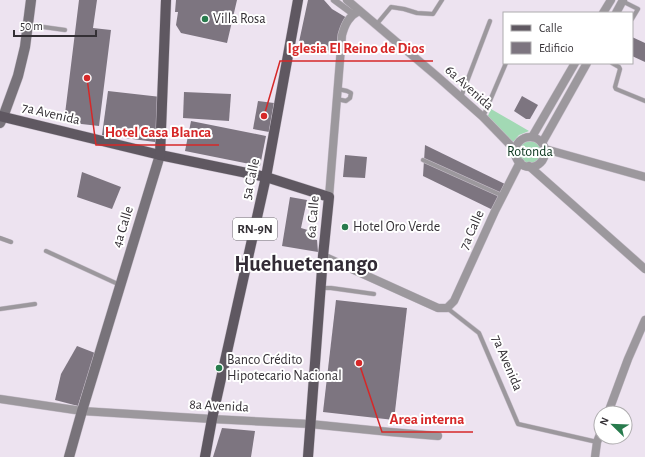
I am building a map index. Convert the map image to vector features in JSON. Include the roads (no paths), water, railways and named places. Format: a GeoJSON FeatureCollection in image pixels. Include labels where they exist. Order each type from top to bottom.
{"type":"FeatureCollection","features":[{"type":"Feature","properties":{"kind":"main road"},"geometry":{"type":"LineString","coordinates":[[1,119],[18,76],[25,47],[31,0]]}},
{"type":"Feature","properties":{"kind":"main road","name":"4a Calle"},"geometry":{"type":"LineString","coordinates":[[69,457],[160,155],[166,0]]}},
{"type":"Feature","properties":{"kind":"main road","name":"5a Calle"},"geometry":{"type":"LineString","coordinates":[[205,457],[212,419],[266,177],[298,0]]}},
{"type":"Feature","properties":{"kind":"main road","name":"7a Avenida"},"geometry":{"type":"LineString","coordinates":[[1,119],[266,177],[329,197]]}},
{"type":"Feature","properties":{"kind":"main road","name":"6a Calle"},"geometry":{"type":"LineString","coordinates":[[308,457],[329,197]]}},
{"type":"Feature","properties":{"kind":"street"},"geometry":{"type":"LineString","coordinates":[[334,0],[356,12]]}},
{"type":"Feature","properties":{"kind":"street","name":"6a Avenida"},"geometry":{"type":"LineString","coordinates":[[347,0],[356,12],[376,25],[461,97],[483,117],[516,152]]}},
{"type":"Feature","properties":{"kind":"street"},"geometry":{"type":"LineString","coordinates":[[604,12],[611,0]]}},
{"type":"Feature","properties":{"kind":"street"},"geometry":{"type":"LineString","coordinates":[[617,12],[623,0]]}},
{"type":"Feature","properties":{"kind":"street","name":"6a Calle"},"geometry":{"type":"LineString","coordinates":[[329,197],[342,35],[346,24],[356,12]]}},
{"type":"Feature","properties":{"kind":"street"},"geometry":{"type":"LineString","coordinates":[[532,137],[574,64]]}},
{"type":"Feature","properties":{"kind":"street"},"geometry":{"type":"LineString","coordinates":[[543,146],[586,64]]}},
{"type":"Feature","properties":{"kind":"street"},"geometry":{"type":"LineString","coordinates":[[527,138],[537,138],[543,146],[544,157],[541,162],[535,165],[524,165],[516,156],[517,145],[520,141],[527,138]]}},
{"type":"Feature","properties":{"kind":"street"},"geometry":{"type":"LineString","coordinates":[[543,146],[645,177]]}},
{"type":"Feature","properties":{"kind":"street","name":"7a Calle"},"geometry":{"type":"LineString","coordinates":[[447,308],[454,301],[494,211],[520,162]]}},
{"type":"Feature","properties":{"kind":"street"},"geometry":{"type":"LineString","coordinates":[[529,166],[645,268]]}},
{"type":"Feature","properties":{"kind":"street","name":"7a Avenida"},"geometry":{"type":"LineString","coordinates":[[324,256],[438,308],[447,308]]}},
{"type":"Feature","properties":{"kind":"street"},"geometry":{"type":"LineString","coordinates":[[611,405],[645,320]]}},
{"type":"Feature","properties":{"kind":"street","name":"8a Avenida"},"geometry":{"type":"LineString","coordinates":[[0,399],[82,411],[310,424],[438,436]]}},
{"type":"Feature","properties":{"kind":"street"},"geometry":{"type":"LineString","coordinates":[[595,457],[597,445]]}},
{"type":"Feature","properties":{"kind":"lane"},"geometry":{"type":"LineString","coordinates":[[376,25],[391,7],[417,13],[432,14],[442,0]]}},
{"type":"Feature","properties":{"kind":"lane"},"geometry":{"type":"LineString","coordinates":[[623,0],[638,9],[633,17]]}},
{"type":"Feature","properties":{"kind":"lane"},"geometry":{"type":"LineString","coordinates":[[461,97],[490,21]]}},
{"type":"Feature","properties":{"kind":"lane"},"geometry":{"type":"LineString","coordinates":[[28,25],[65,30]]}},
{"type":"Feature","properties":{"kind":"lane"},"geometry":{"type":"LineString","coordinates":[[483,117],[506,64]]}},
{"type":"Feature","properties":{"kind":"lane"},"geometry":{"type":"LineString","coordinates":[[614,64],[620,69],[615,87],[616,89],[645,101]]}},
{"type":"Feature","properties":{"kind":"lane"},"geometry":{"type":"LineString","coordinates":[[337,99],[346,101],[350,98],[351,93],[338,89]]}},
{"type":"Feature","properties":{"kind":"lane"},"geometry":{"type":"LineString","coordinates":[[424,160],[503,196]]}},
{"type":"Feature","properties":{"kind":"lane"},"geometry":{"type":"LineString","coordinates":[[0,238],[11,242]]}},
{"type":"Feature","properties":{"kind":"lane"},"geometry":{"type":"LineString","coordinates":[[46,251],[120,285]]}},
{"type":"Feature","properties":{"kind":"lane"},"geometry":{"type":"LineString","coordinates":[[321,288],[332,288],[374,294]]}},
{"type":"Feature","properties":{"kind":"lane"},"geometry":{"type":"LineString","coordinates":[[0,309],[36,304]]}},
{"type":"Feature","properties":{"kind":"lane","name":"7a Avenida"},"geometry":{"type":"LineString","coordinates":[[447,308],[479,333],[518,424],[593,441]]}},
{"type":"Feature","properties":{"kind":"place","name":"Villa Rosa"},"geometry":{"type":"Point","coordinates":[205,19]}},
{"type":"Feature","properties":{"kind":"place","name":"Hotel Casa Blanca"},"geometry":{"type":"Point","coordinates":[87,78]}},
{"type":"Feature","properties":{"kind":"place","name":"Iglesia El Reino de Dios"},"geometry":{"type":"Point","coordinates":[264,116]}},
{"type":"Feature","properties":{"kind":"place","name":"Hotel Oro Verde"},"geometry":{"type":"Point","coordinates":[345,227]}},
{"type":"Feature","properties":{"kind":"place","name":"Area interna"},"geometry":{"type":"Point","coordinates":[359,363]}},
{"type":"Feature","properties":{"kind":"place","name":"Banco Crédito Hipotecario Nacional"},"geometry":{"type":"Point","coordinates":[219,368]}},
{"type":"Feature","properties":{"kind":"district","name":"Huehuetenango"},"geometry":{"type":"Point","coordinates":[306,264]}},
{"type":"Feature","properties":{"kind":"park label","name":"Rotonda"},"geometry":{"type":"Point","coordinates":[530,152]}}]}
